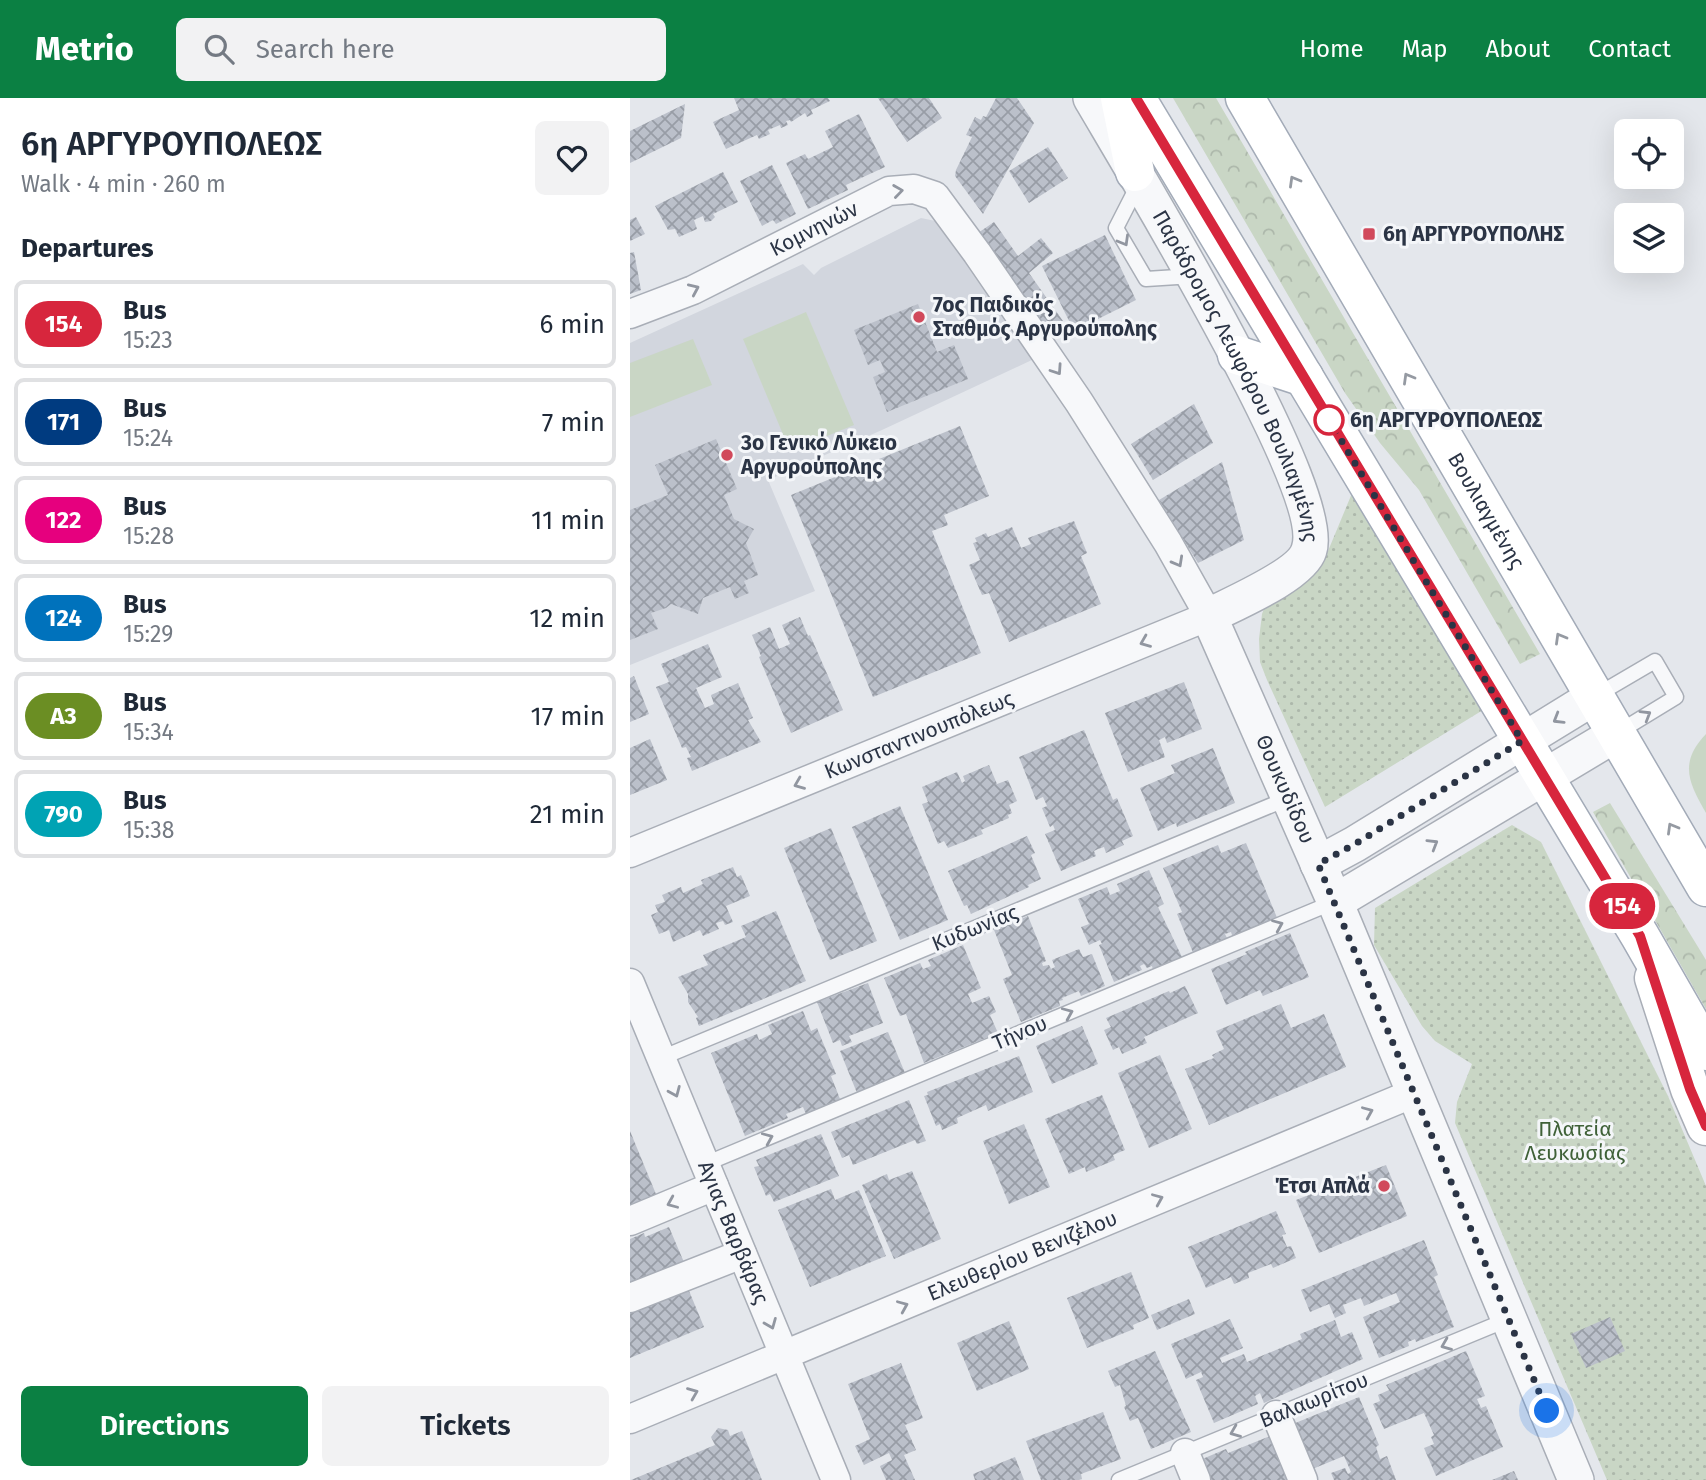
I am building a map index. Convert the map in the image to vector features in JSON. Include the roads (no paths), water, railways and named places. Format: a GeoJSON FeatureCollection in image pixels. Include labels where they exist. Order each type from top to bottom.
{"type":"FeatureCollection","features":[{"type":"Feature","properties":{"kind":"main road"},"geometry":{"type":"LineString","coordinates":[[1120,98],[1137,176]]}},
{"type":"Feature","properties":{"kind":"main road"},"geometry":{"type":"LineString","coordinates":[[1136,98],[1545,777],[1706,1051]]}},
{"type":"Feature","properties":{"kind":"main road","name":"Βουλιαγμένης"},"geometry":{"type":"LineString","coordinates":[[1245,98],[1706,887]]}},
{"type":"Feature","properties":{"kind":"main road"},"geometry":{"type":"LineString","coordinates":[[1237,355],[1304,377]]}},
{"type":"Feature","properties":{"kind":"main road"},"geometry":{"type":"LineString","coordinates":[[1640,936],[1690,1089],[1706,1126]]}},
{"type":"Feature","properties":{"kind":"street","name":"Παράδρομος Λεωφόρου Βουλιαγμένης"},"geometry":{"type":"LineString","coordinates":[[1091,98],[1237,355],[1297,481],[1308,515],[1310,548],[1307,557],[1289,574],[1209,616]]}},
{"type":"Feature","properties":{"kind":"street","name":"Κομνηνών"},"geometry":{"type":"LineString","coordinates":[[630,314],[693,290],[889,191],[914,189],[935,197],[977,253]]}},
{"type":"Feature","properties":{"kind":"street","name":"Θουκυδίδου"},"geometry":{"type":"LineString","coordinates":[[977,253],[1079,402],[1168,543],[1209,616],[1335,902],[1576,1480]]}},
{"type":"Feature","properties":{"kind":"street","name":"Κωνσταντινουπόλεως"},"geometry":{"type":"LineString","coordinates":[[630,853],[1209,616]]}},
{"type":"Feature","properties":{"kind":"street"},"geometry":{"type":"LineString","coordinates":[[1318,864],[1594,697]]}},
{"type":"Feature","properties":{"kind":"street"},"geometry":{"type":"LineString","coordinates":[[1335,902],[1616,734]]}},
{"type":"Feature","properties":{"kind":"street","name":"Αγιας Βαρβάρας"},"geometry":{"type":"LineString","coordinates":[[630,983],[836,1480]]}},
{"type":"Feature","properties":{"kind":"street","name":"Ελευθερίου Βενιζέλου"},"geometry":{"type":"LineString","coordinates":[[630,1419],[1414,1093]]}},
{"type":"Feature","properties":{"kind":"street"},"geometry":{"type":"LineString","coordinates":[[630,1221],[709,1175]]}},
{"type":"Feature","properties":{"kind":"street"},"geometry":{"type":"LineString","coordinates":[[630,1298],[742,1254]]}},
{"type":"Feature","properties":{"kind":"street"},"geometry":{"type":"LineString","coordinates":[[1276,1415],[1303,1480]]}},
{"type":"Feature","properties":{"kind":"street"},"geometry":{"type":"LineString","coordinates":[[1185,1453],[1196,1480]]}},
{"type":"Feature","properties":{"kind":"lane"},"geometry":{"type":"LineString","coordinates":[[1594,697],[1655,661],[1676,697],[1616,734]]}},
{"type":"Feature","properties":{"kind":"lane","name":"Κυδωνίας"},"geometry":{"type":"LineString","coordinates":[[661,1058],[1289,798]]}},
{"type":"Feature","properties":{"kind":"lane","name":"Τήνου"},"geometry":{"type":"LineString","coordinates":[[709,1175],[1335,902]]}},
{"type":"Feature","properties":{"kind":"lane","name":"Βαλαωρίτου"},"geometry":{"type":"LineString","coordinates":[[1119,1480],[1509,1319]]}},
{"type":"Feature","properties":{"kind":"place","name":"6η ΑΡΓΥΡΟΥΠΟΛΗΣ"},"geometry":{"type":"Point","coordinates":[1369,234]}},
{"type":"Feature","properties":{"kind":"place","name":"7ος Παιδικός Σταθμός Αργυρούπολης"},"geometry":{"type":"Point","coordinates":[919,317]}},
{"type":"Feature","properties":{"kind":"place","name":"6η ΑΡΓΥΡΟΥΠΟΛΕΩΣ"},"geometry":{"type":"Point","coordinates":[1329,420]}},
{"type":"Feature","properties":{"kind":"place","name":"3ο Γενικό Λύκειο Αργυρούπολης"},"geometry":{"type":"Point","coordinates":[727,455]}},
{"type":"Feature","properties":{"kind":"place","name":"Έτσι Απλά"},"geometry":{"type":"Point","coordinates":[1384,1186]}},
{"type":"Feature","properties":{"kind":"park label","name":"Πλατεία Λευκωσίας"},"geometry":{"type":"Point","coordinates":[1575,1141]}}]}
